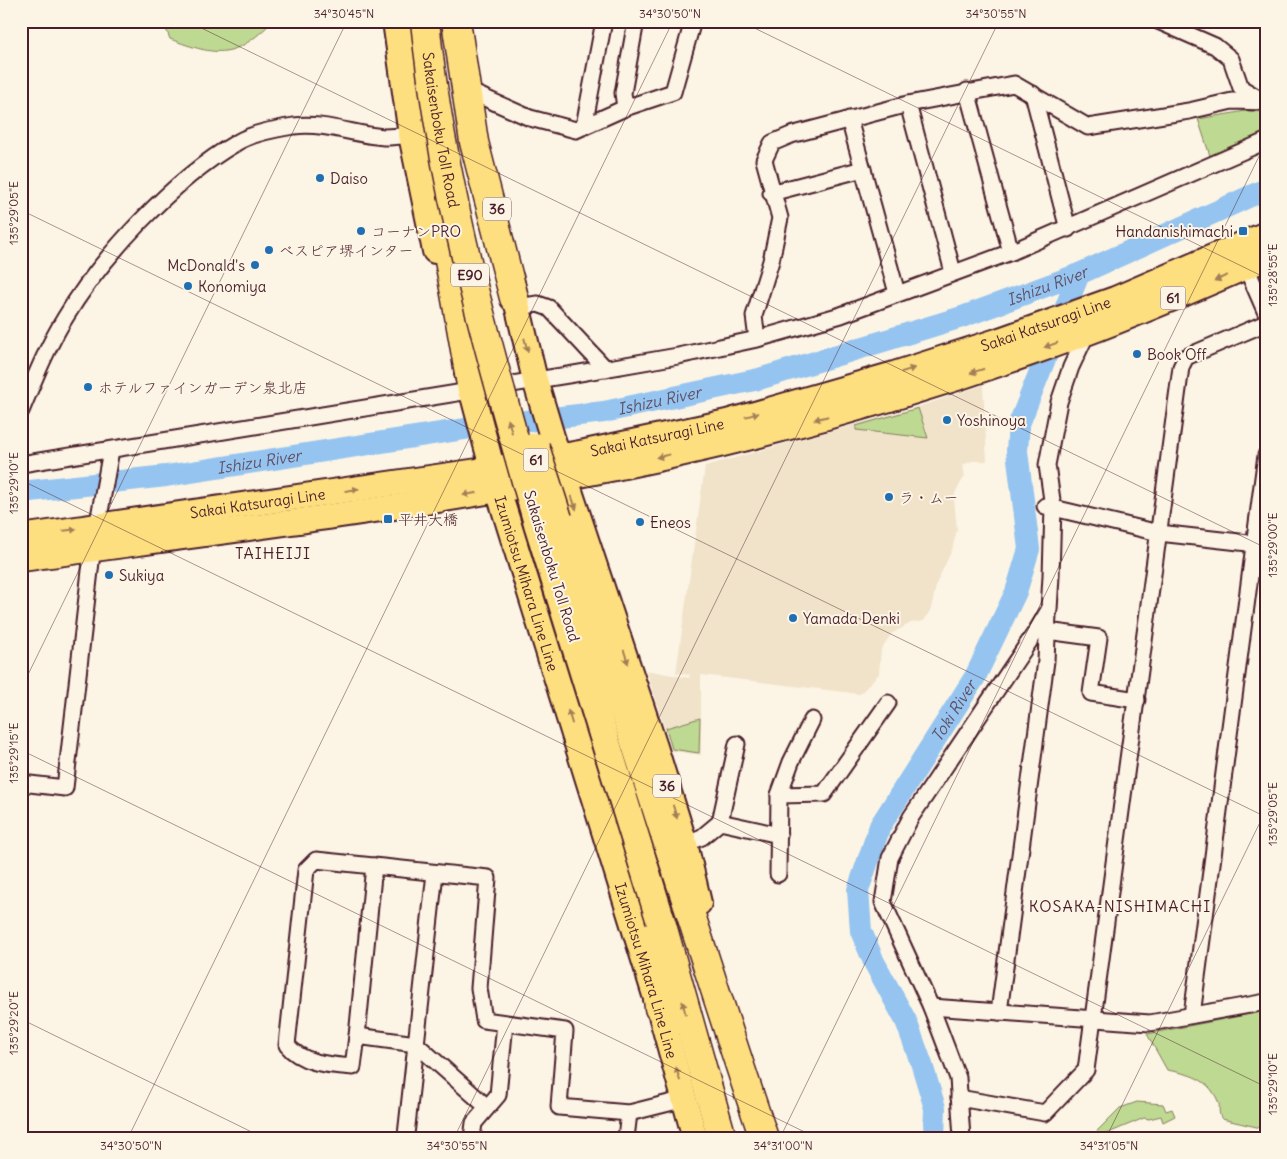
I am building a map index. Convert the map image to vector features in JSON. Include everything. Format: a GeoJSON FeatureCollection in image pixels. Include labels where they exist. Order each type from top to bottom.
{"type":"FeatureCollection","features":[{"type":"Feature","properties":{"kind":"highway"},"geometry":{"type":"LineString","coordinates":[[411,21],[424,125],[452,267],[474,399]]}},
{"type":"Feature","properties":{"kind":"highway","name":"Sakaisenboku Toll Road"},"geometry":{"type":"LineString","coordinates":[[425,21],[442,144],[467,262],[610,726]]}},
{"type":"Feature","properties":{"kind":"highway","name":"Sakaisenboku Toll Road"},"geometry":{"type":"LineString","coordinates":[[442,21],[458,138],[490,285],[534,442],[548,521]]}},
{"type":"Feature","properties":{"kind":"highway"},"geometry":{"type":"LineString","coordinates":[[456,21],[474,142],[516,302]]}},
{"type":"Feature","properties":{"kind":"highway"},"geometry":{"type":"LineString","coordinates":[[548,521],[567,646],[651,938],[659,1008]]}},
{"type":"Feature","properties":{"kind":"highway"},"geometry":{"type":"LineString","coordinates":[[548,521],[632,728],[720,1010],[764,1138]]}},
{"type":"Feature","properties":{"kind":"highway"},"geometry":{"type":"LineString","coordinates":[[610,726],[662,925],[722,1138]]}},
{"type":"Feature","properties":{"kind":"highway"},"geometry":{"type":"LineString","coordinates":[[610,726],[746,1138]]}},
{"type":"Feature","properties":{"kind":"main road","name":"Izumiotsu Mihara Line Line"},"geometry":{"type":"LineString","coordinates":[[395,21],[411,136],[436,253],[493,471],[659,1008],[695,1138]]}},
{"type":"Feature","properties":{"kind":"main road","name":"36"},"geometry":{"type":"LineString","coordinates":[[468,21],[478,95],[516,302],[537,387],[565,478],[641,703],[685,844],[698,901],[752,1079],[764,1138]]}},
{"type":"Feature","properties":{"kind":"main road","name":"Sakai Katsuragi Line"},"geometry":{"type":"LineString","coordinates":[[21,537],[98,529],[493,471],[556,448],[584,452],[727,422],[891,375],[1038,326],[1115,299],[1266,234]]}},
{"type":"Feature","properties":{"kind":"main road","name":"Sakai Katsuragi Line"},"geometry":{"type":"LineString","coordinates":[[493,471],[565,478],[742,439],[829,416],[1084,334],[1256,263]]}},
{"type":"Feature","properties":{"kind":"main road","name":"Sakai Katsuragi Line"},"geometry":{"type":"LineString","coordinates":[[21,559],[98,529]]}},
{"type":"Feature","properties":{"kind":"street"},"geometry":{"type":"LineString","coordinates":[[584,126],[604,21]]}},
{"type":"Feature","properties":{"kind":"street"},"geometry":{"type":"LineString","coordinates":[[624,108],[622,93],[636,21]]}},
{"type":"Feature","properties":{"kind":"street"},"geometry":{"type":"LineString","coordinates":[[478,95],[530,118],[576,130],[624,108],[673,92],[693,21]]}},
{"type":"Feature","properties":{"kind":"street"},"geometry":{"type":"LineString","coordinates":[[1158,21],[1215,46],[1231,59],[1241,88],[1265,102]]}},
{"type":"Feature","properties":{"kind":"street"},"geometry":{"type":"LineString","coordinates":[[756,339],[754,316],[771,261],[780,218],[771,193],[764,160],[772,143],[790,135],[908,104],[967,91],[1014,84],[1088,127],[1190,111],[1232,101],[1265,102]]}},
{"type":"Feature","properties":{"kind":"street"},"geometry":{"type":"LineString","coordinates":[[967,91],[1011,252]]}},
{"type":"Feature","properties":{"kind":"street"},"geometry":{"type":"LineString","coordinates":[[1033,94],[1068,229]]}},
{"type":"Feature","properties":{"kind":"street"},"geometry":{"type":"LineString","coordinates":[[908,104],[953,272]]}},
{"type":"Feature","properties":{"kind":"street"},"geometry":{"type":"LineString","coordinates":[[849,119],[897,293]]}},
{"type":"Feature","properties":{"kind":"street"},"geometry":{"type":"LineString","coordinates":[[21,411],[38,370],[65,318],[93,276],[170,194],[210,161],[238,142],[262,133],[296,126],[336,128],[385,137],[411,136]]}},
{"type":"Feature","properties":{"kind":"street"},"geometry":{"type":"LineString","coordinates":[[21,464],[474,399],[537,387],[606,369],[756,339],[841,315],[1011,252],[1068,229],[1266,141]]}},
{"type":"Feature","properties":{"kind":"street"},"geometry":{"type":"LineString","coordinates":[[771,193],[863,169]]}},
{"type":"Feature","properties":{"kind":"street"},"geometry":{"type":"LineString","coordinates":[[1256,263],[1266,313]]}},
{"type":"Feature","properties":{"kind":"street"},"geometry":{"type":"LineString","coordinates":[[516,302],[538,304],[549,308],[606,369]]}},
{"type":"Feature","properties":{"kind":"street"},"geometry":{"type":"LineString","coordinates":[[960,1098],[1046,1113],[1086,1070],[1095,1019],[1181,367],[1186,357],[1266,323]]}},
{"type":"Feature","properties":{"kind":"street"},"geometry":{"type":"LineString","coordinates":[[999,1012],[1046,661],[1049,506],[1047,465],[1058,402],[1084,334]]}},
{"type":"Feature","properties":{"kind":"street"},"geometry":{"type":"LineString","coordinates":[[21,783],[65,788],[98,529],[111,450]]}},
{"type":"Feature","properties":{"kind":"street"},"geometry":{"type":"LineString","coordinates":[[1192,1015],[1260,545],[1266,454]]}},
{"type":"Feature","properties":{"kind":"street"},"geometry":{"type":"LineString","coordinates":[[1049,506],[1159,533],[1260,545]]}},
{"type":"Feature","properties":{"kind":"street"},"geometry":{"type":"LineString","coordinates":[[962,1138],[958,1078],[931,1007],[883,902],[890,858],[911,817],[1035,633],[1048,610]]}},
{"type":"Feature","properties":{"kind":"street"},"geometry":{"type":"LineString","coordinates":[[1048,631],[1098,638],[1091,693],[1137,700]]}},
{"type":"Feature","properties":{"kind":"street"},"geometry":{"type":"LineString","coordinates":[[779,795],[824,794],[888,703]]}},
{"type":"Feature","properties":{"kind":"street"},"geometry":{"type":"LineString","coordinates":[[778,874],[779,795],[791,762],[812,720]]}},
{"type":"Feature","properties":{"kind":"street"},"geometry":{"type":"LineString","coordinates":[[685,844],[702,837],[720,822],[737,744]]}},
{"type":"Feature","properties":{"kind":"street"},"geometry":{"type":"LineString","coordinates":[[720,822],[779,835]]}},
{"type":"Feature","properties":{"kind":"street"},"geometry":{"type":"LineString","coordinates":[[374,866],[353,1067],[318,1064],[293,1052],[287,1045],[306,870],[316,860],[374,866],[435,873],[488,878],[480,988],[484,1020],[565,1030],[558,1107],[629,1113],[685,1099]]}},
{"type":"Feature","properties":{"kind":"street"},"geometry":{"type":"LineString","coordinates":[[406,1135],[435,873]]}},
{"type":"Feature","properties":{"kind":"street"},"geometry":{"type":"LineString","coordinates":[[931,1007],[1150,1023],[1266,1002]]}},
{"type":"Feature","properties":{"kind":"street"},"geometry":{"type":"LineString","coordinates":[[472,1138],[474,1123],[498,1095],[505,1023]]}},
{"type":"Feature","properties":{"kind":"street"},"geometry":{"type":"LineString","coordinates":[[357,1036],[416,1044],[487,1107]]}},
{"type":"Feature","properties":{"kind":"street"},"geometry":{"type":"LineString","coordinates":[[626,1138],[629,1113]]}},
{"type":"Feature","properties":{"kind":"shaded area"},"geometry":{"type":"Polygon","coordinates":[[[983,385],[987,461],[972,461],[963,465],[965,476],[954,498],[957,530],[952,550],[937,582],[931,609],[924,621],[911,623],[891,634],[881,650],[879,674],[860,694],[701,675],[701,755],[672,751],[646,670],[689,678],[690,675],[676,673],[705,466],[918,407],[983,385]]]}},
{"type":"Feature","properties":{"kind":"green space"},"geometry":{"type":"Polygon","coordinates":[[[163,21],[273,21],[248,42],[225,51],[214,51],[170,39],[163,21]]]}},
{"type":"Feature","properties":{"kind":"green space"},"geometry":{"type":"Polygon","coordinates":[[[1246,111],[1266,112],[1266,132],[1210,156],[1198,119],[1246,111]]]}},
{"type":"Feature","properties":{"kind":"green space"},"geometry":{"type":"Polygon","coordinates":[[[918,408],[928,438],[856,430],[856,426],[918,408]]]}},
{"type":"Feature","properties":{"kind":"green space"},"geometry":{"type":"Polygon","coordinates":[[[700,718],[699,753],[672,749],[666,728],[700,718]]]}},
{"type":"Feature","properties":{"kind":"green space"},"geometry":{"type":"Polygon","coordinates":[[[1261,1012],[1266,1018],[1266,1099],[1261,1128],[1222,1119],[1218,1101],[1209,1087],[1197,1078],[1167,1070],[1147,1034],[1261,1012]]]}},
{"type":"Feature","properties":{"kind":"green space"},"geometry":{"type":"Polygon","coordinates":[[[1137,1102],[1163,1104],[1166,1111],[1172,1109],[1175,1116],[1163,1122],[1161,1116],[1149,1119],[1144,1118],[1099,1137],[1096,1132],[1120,1108],[1137,1102]]]}},
{"type":"Feature","properties":{"kind":"waterway","name":"Ishizu River"},"geometry":{"type":"LineString","coordinates":[[21,492],[166,476],[484,426],[604,412],[759,379],[962,317],[1079,274],[1266,189]]}},
{"type":"Feature","properties":{"kind":"waterway","name":"Toki River"},"geometry":{"type":"LineString","coordinates":[[934,1138],[935,1108],[922,1065],[906,1021],[874,962],[861,931],[858,890],[880,826],[975,677],[1016,592],[1029,549],[1017,451],[1019,424],[1079,274]]}},
{"type":"Feature","properties":{"kind":"place","name":"Daiso"},"geometry":{"type":"Point","coordinates":[320,178]}},
{"type":"Feature","properties":{"kind":"place","name":"コーナンPRO"},"geometry":{"type":"Point","coordinates":[361,231]}},
{"type":"Feature","properties":{"kind":"place","name":"Handanishimachi"},"geometry":{"type":"Point","coordinates":[1243,231]}},
{"type":"Feature","properties":{"kind":"place","name":"べスピア堺インター"},"geometry":{"type":"Point","coordinates":[269,250]}},
{"type":"Feature","properties":{"kind":"place","name":"McDonald's"},"geometry":{"type":"Point","coordinates":[255,265]}},
{"type":"Feature","properties":{"kind":"place","name":"Konomiya"},"geometry":{"type":"Point","coordinates":[188,286]}},
{"type":"Feature","properties":{"kind":"place","name":"Book Off"},"geometry":{"type":"Point","coordinates":[1137,354]}},
{"type":"Feature","properties":{"kind":"place","name":"ホテルファインガーデン泉北店"},"geometry":{"type":"Point","coordinates":[88,387]}},
{"type":"Feature","properties":{"kind":"place","name":"Yoshinoya"},"geometry":{"type":"Point","coordinates":[947,420]}},
{"type":"Feature","properties":{"kind":"place","name":"ラ・ムー"},"geometry":{"type":"Point","coordinates":[889,497]}},
{"type":"Feature","properties":{"kind":"place","name":"平井大橋"},"geometry":{"type":"Point","coordinates":[388,519]}},
{"type":"Feature","properties":{"kind":"place","name":"Eneos"},"geometry":{"type":"Point","coordinates":[640,522]}},
{"type":"Feature","properties":{"kind":"place","name":"Sukiya"},"geometry":{"type":"Point","coordinates":[109,575]}},
{"type":"Feature","properties":{"kind":"place","name":"Yamada Denki"},"geometry":{"type":"Point","coordinates":[793,618]}},
{"type":"Feature","properties":{"kind":"district","name":"TAIHEIJI"},"geometry":{"type":"Point","coordinates":[273,553]}},
{"type":"Feature","properties":{"kind":"district","name":"KOSAKA-NISHIMACHI"},"geometry":{"type":"Point","coordinates":[1120,906]}}]}
